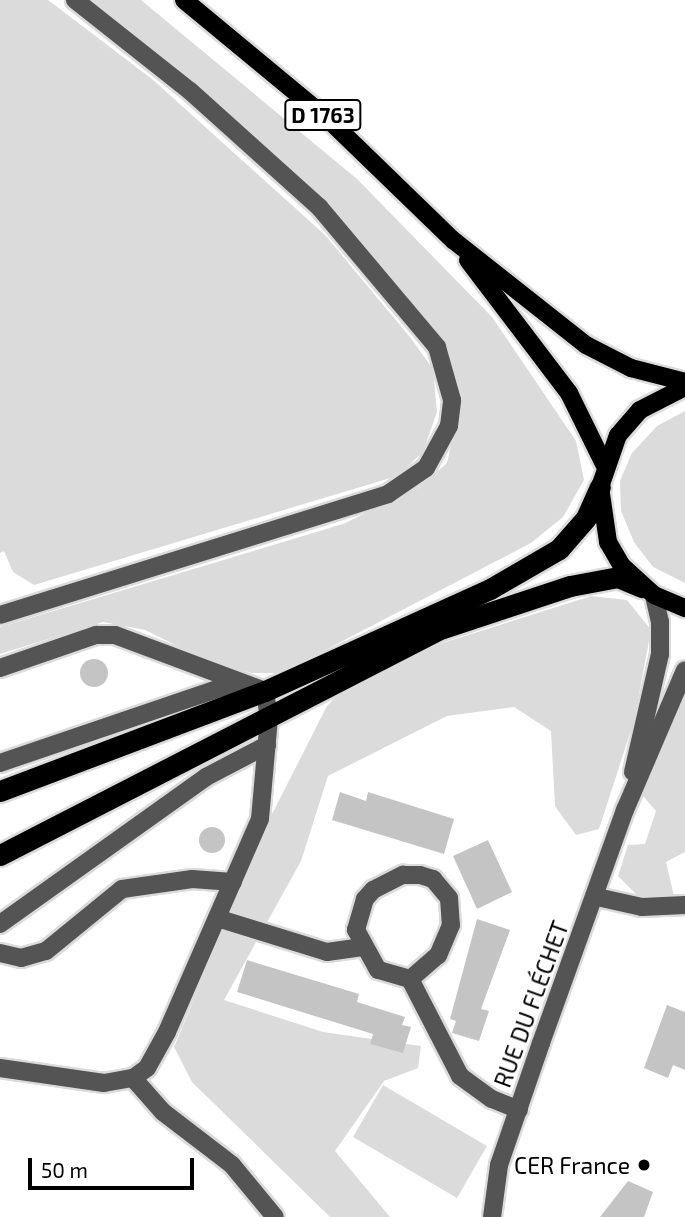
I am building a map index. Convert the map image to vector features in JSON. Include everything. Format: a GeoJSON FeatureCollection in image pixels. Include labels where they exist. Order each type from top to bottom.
{"type":"FeatureCollection","features":[{"type":"Feature","properties":{"kind":"highway"},"geometry":{"type":"LineString","coordinates":[[0,791],[265,691],[382,642],[519,573],[559,548],[586,519],[600,487]]}},
{"type":"Feature","properties":{"kind":"highway"},"geometry":{"type":"LineString","coordinates":[[0,855],[437,630],[528,597],[618,578],[648,591]]}},
{"type":"Feature","properties":{"kind":"main road","name":"D 1763"},"geometry":{"type":"LineString","coordinates":[[184,0],[329,120],[453,240],[586,345],[631,368],[685,382]]}},
{"type":"Feature","properties":{"kind":"main road","name":"D 1763"},"geometry":{"type":"LineString","coordinates":[[453,240],[569,393],[604,464]]}},
{"type":"Feature","properties":{"kind":"main road"},"geometry":{"type":"LineString","coordinates":[[685,387],[640,410],[618,435],[604,464],[600,487],[608,542],[622,566],[648,591],[685,608]]}},
{"type":"Feature","properties":{"kind":"street"},"geometry":{"type":"LineString","coordinates":[[0,615],[388,494],[426,468],[449,426],[452,400],[438,347],[319,207],[190,91],[75,0]]}},
{"type":"Feature","properties":{"kind":"street","name":"RUE DU FLÉCHET"},"geometry":{"type":"LineString","coordinates":[[492,1217],[499,1165],[597,897],[625,810],[660,654],[660,622],[648,591]]}},
{"type":"Feature","properties":{"kind":"street"},"geometry":{"type":"LineString","coordinates":[[0,668],[96,635],[115,635],[235,683],[265,691],[269,718],[260,819],[155,1055],[133,1078],[104,1083],[0,1068]]}},
{"type":"Feature","properties":{"kind":"street","name":"RUE DU FLÉCHET"},"geometry":{"type":"LineString","coordinates":[[625,810],[685,670]]}},
{"type":"Feature","properties":{"kind":"street"},"geometry":{"type":"LineString","coordinates":[[0,763],[235,683]]}},
{"type":"Feature","properties":{"kind":"street"},"geometry":{"type":"LineString","coordinates":[[0,924],[206,777],[267,745]]}},
{"type":"Feature","properties":{"kind":"street"},"geometry":{"type":"LineString","coordinates":[[403,875],[433,879],[449,898],[451,925],[438,955],[410,979],[390,977],[378,970],[356,930],[365,899],[373,890],[403,875]]}},
{"type":"Feature","properties":{"kind":"street"},"geometry":{"type":"LineString","coordinates":[[0,953],[21,958],[46,951],[122,889],[192,879],[233,882]]}},
{"type":"Feature","properties":{"kind":"street"},"geometry":{"type":"LineString","coordinates":[[597,897],[642,907],[685,905]]}},
{"type":"Feature","properties":{"kind":"street"},"geometry":{"type":"LineString","coordinates":[[217,918],[327,952],[363,947]]}},
{"type":"Feature","properties":{"kind":"street"},"geometry":{"type":"LineString","coordinates":[[410,979],[460,1076],[492,1099],[519,1110]]}},
{"type":"Feature","properties":{"kind":"street"},"geometry":{"type":"LineString","coordinates":[[133,1078],[163,1112],[232,1165],[275,1217]]}},
{"type":"Feature","properties":{"kind":"shaded area"},"geometry":{"type":"Polygon","coordinates":[[[0,0],[48,0],[152,79],[325,235],[410,337],[433,369],[437,412],[423,452],[397,476],[34,585],[13,572],[4,551],[0,553],[0,0]]]}},
{"type":"Feature","properties":{"kind":"shaded area"},"geometry":{"type":"Polygon","coordinates":[[[88,0],[141,0],[357,179],[492,317],[576,441],[584,480],[563,517],[531,543],[281,673],[252,673],[212,663],[145,630],[103,622],[0,654],[0,627],[343,524],[418,488],[447,463],[462,399],[449,353],[337,211],[195,84],[88,0]]]}},
{"type":"Feature","properties":{"kind":"shaded area"},"geometry":{"type":"Polygon","coordinates":[[[685,411],[685,583],[653,567],[634,542],[621,511],[620,481],[632,453],[657,426],[685,411]]]}},
{"type":"Feature","properties":{"kind":"shaded area"},"geometry":{"type":"Polygon","coordinates":[[[591,596],[627,600],[651,630],[634,721],[599,829],[576,835],[555,806],[551,731],[514,707],[447,716],[328,776],[301,861],[224,1000],[323,1032],[421,1046],[418,1068],[384,1081],[335,1151],[390,1217],[330,1217],[192,1082],[174,1047],[270,818],[327,706],[352,681],[424,649],[591,596]]]}},
{"type":"Feature","properties":{"kind":"shaded area"},"geometry":{"type":"Polygon","coordinates":[[[685,688],[685,852],[666,862],[674,896],[639,897],[618,876],[628,845],[645,844],[656,811],[643,796],[685,688]]]}},
{"type":"Feature","properties":{"kind":"shaded area"},"geometry":{"type":"Polygon","coordinates":[[[383,1085],[487,1146],[457,1198],[353,1137],[383,1085]]]}},
{"type":"Feature","properties":{"kind":"building"},"geometry":{"type":"Polygon","coordinates":[[[94,659],[104,663],[108,673],[104,683],[94,687],[84,683],[80,673],[84,663],[94,659]]]}},
{"type":"Feature","properties":{"kind":"building"},"geometry":{"type":"Polygon","coordinates":[[[340,792],[366,801],[368,792],[454,819],[444,854],[332,820],[340,792]]]}},
{"type":"Feature","properties":{"kind":"building"},"geometry":{"type":"Polygon","coordinates":[[[212,827],[221,831],[225,840],[221,849],[212,853],[203,849],[199,840],[203,831],[212,827]]]}},
{"type":"Feature","properties":{"kind":"building"},"geometry":{"type":"Polygon","coordinates":[[[488,840],[512,892],[477,909],[453,856],[488,840]]]}},
{"type":"Feature","properties":{"kind":"building"},"geometry":{"type":"Polygon","coordinates":[[[477,919],[510,930],[481,1009],[489,1011],[479,1041],[452,1033],[456,1021],[450,1019],[477,919]]]}},
{"type":"Feature","properties":{"kind":"building"},"geometry":{"type":"Polygon","coordinates":[[[247,960],[359,994],[357,1002],[405,1017],[402,1025],[411,1027],[403,1053],[370,1044],[373,1034],[237,992],[247,960]]]}},
{"type":"Feature","properties":{"kind":"building"},"geometry":{"type":"Polygon","coordinates":[[[667,1005],[685,1012],[685,1070],[673,1065],[668,1078],[644,1068],[667,1005]]]}},
{"type":"Feature","properties":{"kind":"building"},"geometry":{"type":"Polygon","coordinates":[[[628,1181],[653,1192],[644,1217],[600,1217],[628,1181]]]}},
{"type":"Feature","properties":{"kind":"place","name":"CER France"},"geometry":{"type":"Point","coordinates":[644,1165]}}]}
